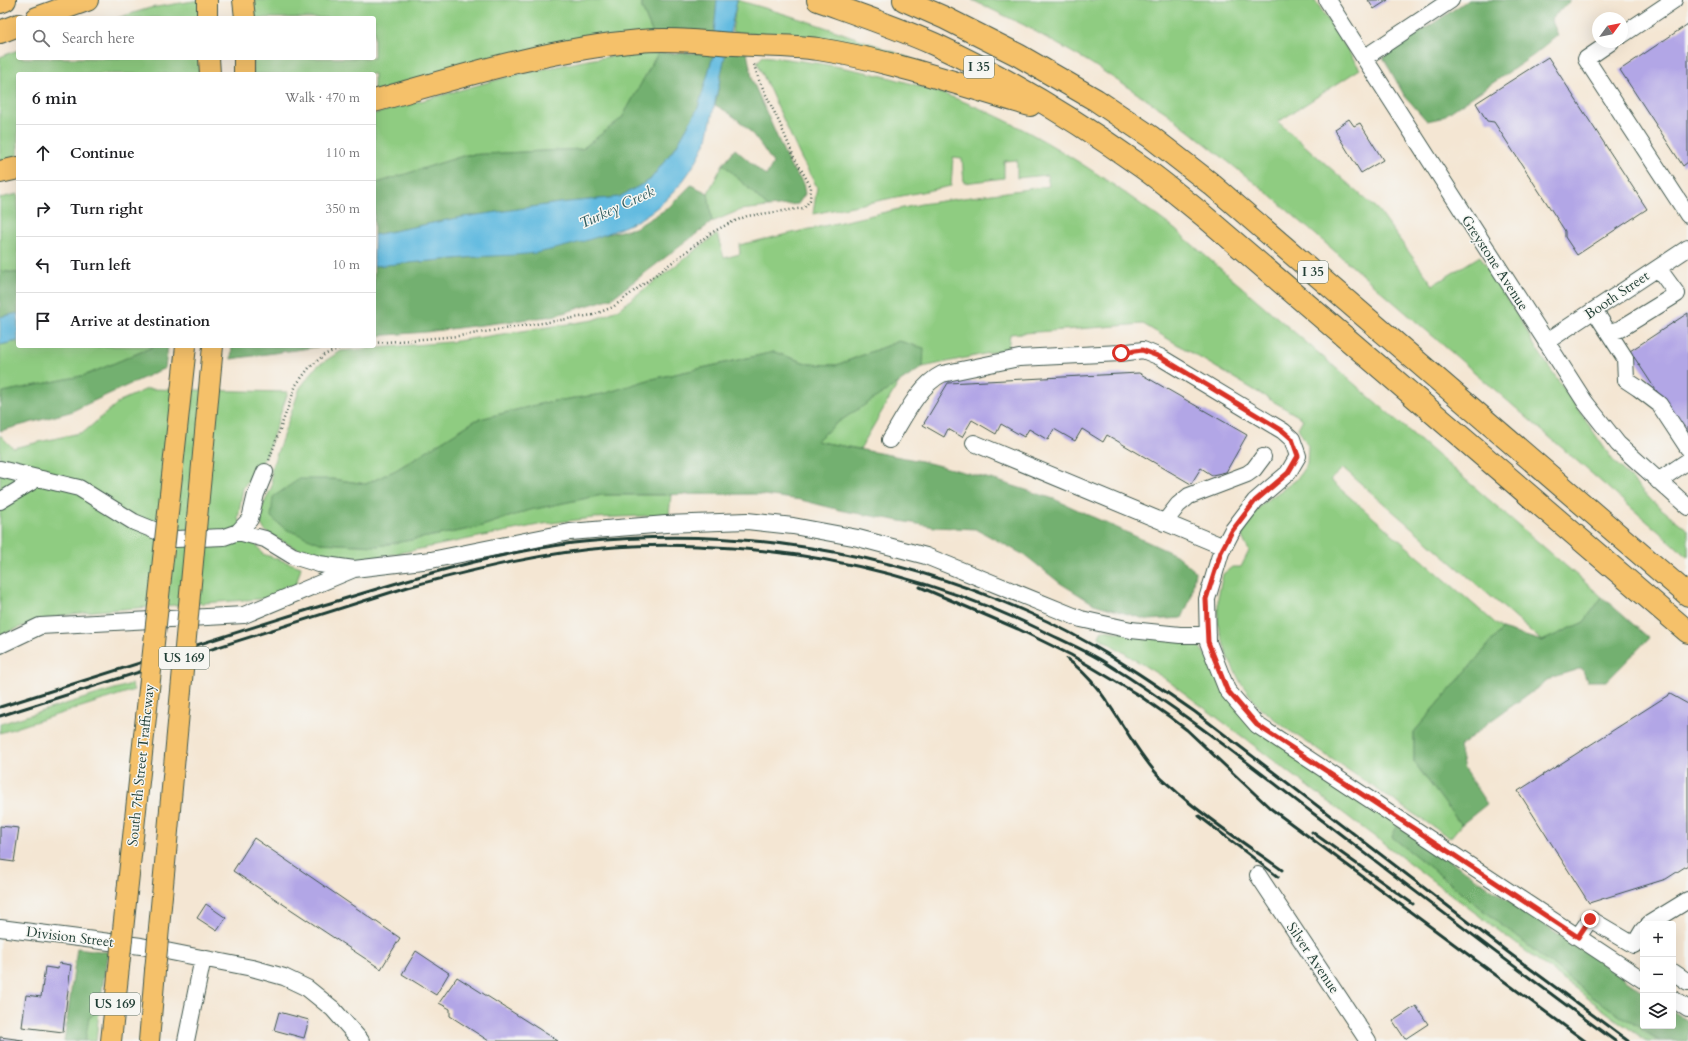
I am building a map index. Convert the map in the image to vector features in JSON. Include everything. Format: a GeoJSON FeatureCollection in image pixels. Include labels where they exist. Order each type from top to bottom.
{"type":"FeatureCollection","features":[{"type":"Feature","properties":{"kind":"highway"},"geometry":{"type":"LineString","coordinates":[[0,2],[5,0]]}},
{"type":"Feature","properties":{"kind":"highway"},"geometry":{"type":"LineString","coordinates":[[43,16],[87,0]]}},
{"type":"Feature","properties":{"kind":"highway","name":"I 35"},"geometry":{"type":"LineString","coordinates":[[818,0],[886,24],[933,44],[987,71],[1068,116],[1143,168],[1204,216],[1688,632]]}},
{"type":"Feature","properties":{"kind":"highway","name":"I 35"},"geometry":{"type":"LineString","coordinates":[[904,0],[945,18],[1018,55],[1096,100],[1151,138],[1210,183],[1688,595]]}},
{"type":"Feature","properties":{"kind":"highway"},"geometry":{"type":"LineString","coordinates":[[0,32],[16,26]]}},
{"type":"Feature","properties":{"kind":"highway"},"geometry":{"type":"LineString","coordinates":[[376,100],[545,55],[588,47],[641,41],[681,40],[817,49],[887,64],[1068,116]]}},
{"type":"Feature","properties":{"kind":"highway"},"geometry":{"type":"LineString","coordinates":[[0,172],[16,168]]}},
{"type":"Feature","properties":{"kind":"main road"},"geometry":{"type":"LineString","coordinates":[[206,0],[207,16]]}},
{"type":"Feature","properties":{"kind":"main road"},"geometry":{"type":"LineString","coordinates":[[243,0],[245,16]]}},
{"type":"Feature","properties":{"kind":"main road"},"geometry":{"type":"LineString","coordinates":[[209,60],[210,72]]}},
{"type":"Feature","properties":{"kind":"main road"},"geometry":{"type":"LineString","coordinates":[[244,60],[244,72]]}},
{"type":"Feature","properties":{"kind":"main road","name":"South 7th Street Trafficway"},"geometry":{"type":"LineString","coordinates":[[111,1041],[186,348]]}},
{"type":"Feature","properties":{"kind":"main road","name":"US 169"},"geometry":{"type":"LineString","coordinates":[[149,1041],[213,348]]}},
{"type":"Feature","properties":{"kind":"street","name":"Greystone Avenue"},"geometry":{"type":"LineString","coordinates":[[1327,0],[1546,342],[1590,408],[1618,444],[1688,507]]}},
{"type":"Feature","properties":{"kind":"street"},"geometry":{"type":"LineString","coordinates":[[1364,58],[1451,0]]}},
{"type":"Feature","properties":{"kind":"street"},"geometry":{"type":"LineString","coordinates":[[1628,31],[1674,0]]}},
{"type":"Feature","properties":{"kind":"street"},"geometry":{"type":"LineString","coordinates":[[1603,48],[1586,59],[1688,215]]}},
{"type":"Feature","properties":{"kind":"street","name":"Booth Street"},"geometry":{"type":"LineString","coordinates":[[1546,342],[1688,248]]}},
{"type":"Feature","properties":{"kind":"street"},"geometry":{"type":"LineString","coordinates":[[1610,332],[1620,329],[1678,294],[1658,268]]}},
{"type":"Feature","properties":{"kind":"street"},"geometry":{"type":"LineString","coordinates":[[1594,310],[1610,332],[1625,358],[1626,380],[1658,404],[1688,448]]}},
{"type":"Feature","properties":{"kind":"street"},"geometry":{"type":"LineString","coordinates":[[890,440],[923,388],[933,378],[942,374],[1019,358],[1121,353],[1142,350],[1160,357],[1283,431],[1292,439],[1298,456],[1288,473],[1255,501],[1232,531],[1224,548],[1206,599],[1208,642],[1227,690],[1257,725],[1640,978]]}},
{"type":"Feature","properties":{"kind":"street"},"geometry":{"type":"LineString","coordinates":[[974,443],[1224,548]]}},
{"type":"Feature","properties":{"kind":"street"},"geometry":{"type":"LineString","coordinates":[[1164,523],[1178,505],[1189,496],[1247,474],[1254,469],[1264,457]]}},
{"type":"Feature","properties":{"kind":"street"},"geometry":{"type":"LineString","coordinates":[[1658,481],[1688,461]]}},
{"type":"Feature","properties":{"kind":"street"},"geometry":{"type":"LineString","coordinates":[[0,469],[79,488],[134,522],[176,539],[224,537],[238,532],[250,519],[256,494],[265,472]]}},
{"type":"Feature","properties":{"kind":"street"},"geometry":{"type":"LineString","coordinates":[[0,501],[38,478]]}},
{"type":"Feature","properties":{"kind":"street"},"geometry":{"type":"LineString","coordinates":[[238,532],[265,539],[293,556],[319,564],[354,569],[431,560],[570,532],[666,524],[747,521],[793,526],[858,538],[926,556],[1081,618],[1131,630],[1180,635],[1208,635]]}},
{"type":"Feature","properties":{"kind":"street"},"geometry":{"type":"LineString","coordinates":[[0,645],[40,626],[244,615],[354,569]]}},
{"type":"Feature","properties":{"kind":"street","name":"Silver Avenue"},"geometry":{"type":"LineString","coordinates":[[1258,875],[1368,1041]]}},
{"type":"Feature","properties":{"kind":"street"},"geometry":{"type":"LineString","coordinates":[[1654,921],[1688,900]]}},
{"type":"Feature","properties":{"kind":"street"},"geometry":{"type":"LineString","coordinates":[[1578,937],[1590,919],[1639,948],[1621,965]]}},
{"type":"Feature","properties":{"kind":"street","name":"Division Street"},"geometry":{"type":"LineString","coordinates":[[0,928],[141,946],[252,968],[284,977],[307,988],[333,1009],[361,1041]]}},
{"type":"Feature","properties":{"kind":"street"},"geometry":{"type":"LineString","coordinates":[[186,1041],[203,958]]}},
{"type":"Feature","properties":{"kind":"street"},"geometry":{"type":"LineString","coordinates":[[1676,974],[1688,982]]}},
{"type":"Feature","properties":{"kind":"street"},"geometry":{"type":"LineString","coordinates":[[1676,1001],[1688,1009]]}},
{"type":"Feature","properties":{"kind":"path"},"geometry":{"type":"LineString","coordinates":[[376,344],[459,336],[593,315],[613,307],[711,233],[728,224],[747,216],[804,208],[810,200],[811,187],[794,157],[759,80],[753,60]]}},
{"type":"Feature","properties":{"kind":"path"},"geometry":{"type":"LineString","coordinates":[[265,472],[296,385],[309,368],[324,355],[340,348]]}},
{"type":"Feature","properties":{"kind":"green space"},"geometry":{"type":"Polygon","coordinates":[[[200,0],[200,16],[124,16],[150,8],[200,0]]]}},
{"type":"Feature","properties":{"kind":"green space"},"geometry":{"type":"Polygon","coordinates":[[[253,0],[642,0],[642,8],[653,34],[376,94],[376,72],[253,72],[253,60],[376,60],[376,16],[254,16],[253,0]]]}},
{"type":"Feature","properties":{"kind":"green space"},"geometry":{"type":"Polygon","coordinates":[[[642,0],[717,0],[714,33],[653,34],[642,8],[642,0]]]}},
{"type":"Feature","properties":{"kind":"green space"},"geometry":{"type":"Polygon","coordinates":[[[737,0],[832,29],[924,64],[772,36],[732,32],[737,0]]]}},
{"type":"Feature","properties":{"kind":"green space"},"geometry":{"type":"Polygon","coordinates":[[[972,0],[1315,0],[1360,69],[1278,122],[1378,210],[1433,285],[1480,256],[1526,329],[1532,342],[1612,459],[1653,502],[1688,530],[1688,557],[1271,196],[1167,113],[1089,62],[1024,25],[972,0]]]}},
{"type":"Feature","properties":{"kind":"green space"},"geometry":{"type":"Polygon","coordinates":[[[1468,0],[1571,0],[1551,19],[1558,35],[1534,55],[1441,118],[1427,121],[1404,95],[1383,57],[1468,0]]]}},
{"type":"Feature","properties":{"kind":"green space"},"geometry":{"type":"Polygon","coordinates":[[[726,50],[747,53],[753,82],[789,164],[803,183],[805,194],[798,204],[768,207],[723,164],[735,149],[766,176],[773,163],[755,137],[742,123],[715,105],[726,50]]]}},
{"type":"Feature","properties":{"kind":"green space"},"geometry":{"type":"Polygon","coordinates":[[[16,51],[16,60],[200,60],[199,72],[16,72],[16,161],[0,165],[0,57],[16,51]]]}},
{"type":"Feature","properties":{"kind":"green space"},"geometry":{"type":"Polygon","coordinates":[[[638,52],[658,53],[622,118],[582,149],[466,155],[376,183],[376,113],[514,75],[588,60],[638,52]]]}},
{"type":"Feature","properties":{"kind":"green space"},"geometry":{"type":"Polygon","coordinates":[[[658,53],[714,53],[698,108],[677,145],[650,180],[619,197],[559,203],[457,218],[376,235],[376,183],[466,155],[582,149],[622,118],[658,53]]]}},
{"type":"Feature","properties":{"kind":"green space"},"geometry":{"type":"Polygon","coordinates":[[[763,56],[818,63],[855,70],[891,78],[945,94],[980,108],[1014,125],[1079,162],[1172,227],[1602,597],[1584,622],[1542,641],[1343,468],[1330,480],[1502,629],[1414,732],[1414,762],[1461,825],[1450,838],[1287,729],[1258,706],[1241,683],[1228,658],[1218,625],[1218,597],[1223,574],[1232,567],[1241,567],[1249,551],[1242,537],[1245,524],[1263,503],[1296,480],[1307,464],[1308,446],[1298,428],[1303,419],[1143,324],[1010,334],[1008,349],[923,367],[923,348],[899,341],[837,365],[809,364],[774,352],[648,380],[603,394],[548,402],[476,420],[396,470],[366,484],[332,479],[320,543],[378,546],[476,528],[530,510],[602,495],[671,495],[669,515],[593,518],[543,524],[370,559],[353,560],[308,554],[265,531],[261,524],[261,510],[272,486],[271,470],[300,388],[317,366],[341,351],[450,342],[594,320],[617,310],[717,234],[724,258],[740,254],[739,245],[921,204],[1049,186],[1047,175],[1017,178],[1017,160],[1004,161],[1004,178],[964,183],[962,158],[953,157],[951,186],[813,214],[817,187],[801,158],[757,62],[763,56]]]}},
{"type":"Feature","properties":{"kind":"green space"},"geometry":{"type":"Polygon","coordinates":[[[723,164],[768,207],[740,210],[712,222],[708,193],[723,164]]]}},
{"type":"Feature","properties":{"kind":"green space"},"geometry":{"type":"Polygon","coordinates":[[[691,185],[708,193],[712,222],[612,298],[553,316],[426,332],[376,336],[376,266],[545,251],[635,228],[668,208],[691,185]]]}},
{"type":"Feature","properties":{"kind":"green space"},"geometry":{"type":"Polygon","coordinates":[[[16,194],[16,273],[0,271],[0,198],[16,194]]]}},
{"type":"Feature","properties":{"kind":"green space"},"geometry":{"type":"Polygon","coordinates":[[[0,271],[16,273],[16,313],[0,317],[0,271]]]}},
{"type":"Feature","properties":{"kind":"green space"},"geometry":{"type":"Polygon","coordinates":[[[16,341],[16,348],[150,348],[86,375],[3,392],[0,410],[0,345],[16,341]]]}},
{"type":"Feature","properties":{"kind":"green space"},"geometry":{"type":"Polygon","coordinates":[[[899,341],[924,348],[923,367],[837,423],[816,441],[921,461],[998,481],[1054,499],[1176,555],[1195,571],[1191,598],[1182,618],[1148,620],[1094,604],[1060,583],[1026,556],[976,529],[935,527],[844,511],[801,500],[757,494],[602,495],[530,510],[476,528],[378,546],[320,543],[285,529],[271,517],[273,497],[299,479],[332,479],[366,484],[396,470],[476,420],[548,402],[603,394],[648,380],[774,352],[809,364],[837,365],[899,341]]]}},
{"type":"Feature","properties":{"kind":"green space"},"geometry":{"type":"Polygon","coordinates":[[[150,348],[168,348],[165,368],[70,412],[0,431],[0,410],[3,392],[86,375],[150,348]]]}},
{"type":"Feature","properties":{"kind":"green space"},"geometry":{"type":"Polygon","coordinates":[[[232,348],[310,348],[231,359],[232,348]]]}},
{"type":"Feature","properties":{"kind":"green space"},"geometry":{"type":"Polygon","coordinates":[[[899,382],[860,449],[815,441],[837,423],[899,382]]]}},
{"type":"Feature","properties":{"kind":"green space"},"geometry":{"type":"Polygon","coordinates":[[[147,389],[288,392],[266,456],[243,488],[238,519],[263,554],[301,567],[296,585],[273,598],[96,611],[37,621],[0,635],[0,435],[13,448],[84,432],[120,401],[147,389]]]}},
{"type":"Feature","properties":{"kind":"green space"},"geometry":{"type":"Polygon","coordinates":[[[1602,597],[1649,638],[1607,681],[1587,681],[1582,668],[1553,677],[1489,722],[1459,747],[1464,769],[1487,804],[1461,825],[1414,762],[1414,732],[1502,629],[1542,641],[1584,622],[1602,597]]]}},
{"type":"Feature","properties":{"kind":"green space"},"geometry":{"type":"Polygon","coordinates":[[[1102,630],[1191,641],[1198,645],[1208,658],[1225,694],[1397,825],[1392,837],[1594,998],[1660,1041],[1647,1041],[1618,1021],[1164,678],[1099,637],[1102,630]]]}},
{"type":"Feature","properties":{"kind":"green space"},"geometry":{"type":"Polygon","coordinates":[[[131,684],[134,690],[0,733],[0,724],[131,684]]]}},
{"type":"Feature","properties":{"kind":"green space"},"geometry":{"type":"Polygon","coordinates":[[[1397,825],[1640,989],[1640,1028],[1594,998],[1392,837],[1397,825]]]}},
{"type":"Feature","properties":{"kind":"green space"},"geometry":{"type":"Polygon","coordinates":[[[77,948],[108,952],[99,1010],[89,1018],[85,1041],[64,1041],[77,948]]]}},
{"type":"Feature","properties":{"kind":"green space"},"geometry":{"type":"Polygon","coordinates":[[[99,1010],[96,1041],[84,1041],[89,1017],[99,1010]]]}},
{"type":"Feature","properties":{"kind":"green space"},"geometry":{"type":"Polygon","coordinates":[[[1676,1013],[1688,1021],[1688,1041],[1660,1041],[1642,1029],[1676,1029],[1676,1013]]]}},
{"type":"Feature","properties":{"kind":"water","name":"Turkey Creek"},"geometry":{"type":"Polygon","coordinates":[[[717,0],[737,0],[707,139],[688,174],[672,194],[640,219],[607,234],[538,253],[376,266],[376,235],[457,218],[559,203],[619,197],[650,180],[677,145],[698,108],[714,53],[717,0]]]}},
{"type":"Feature","properties":{"kind":"water"},"geometry":{"type":"Polygon","coordinates":[[[16,313],[16,341],[0,345],[0,317],[16,313]]]}},
{"type":"Feature","properties":{"kind":"building"},"geometry":{"type":"Polygon","coordinates":[[[1368,0],[1388,0],[1374,9],[1368,0]]]}},
{"type":"Feature","properties":{"kind":"building"},"geometry":{"type":"Polygon","coordinates":[[[1688,24],[1688,162],[1683,166],[1620,70],[1688,24]]]}},
{"type":"Feature","properties":{"kind":"building"},"geometry":{"type":"Polygon","coordinates":[[[1548,57],[1647,209],[1577,255],[1565,237],[1565,231],[1494,122],[1487,121],[1476,103],[1548,57]]]}},
{"type":"Feature","properties":{"kind":"building"},"geometry":{"type":"Polygon","coordinates":[[[1349,119],[1354,126],[1360,123],[1383,160],[1361,173],[1334,129],[1349,119]]]}},
{"type":"Feature","properties":{"kind":"building"},"geometry":{"type":"Polygon","coordinates":[[[1688,313],[1688,432],[1685,434],[1630,351],[1688,313]]]}},
{"type":"Feature","properties":{"kind":"building"},"geometry":{"type":"Polygon","coordinates":[[[1139,373],[1247,435],[1226,472],[1212,475],[1201,468],[1191,484],[1107,435],[1103,442],[1082,429],[1075,441],[1054,429],[1048,440],[1029,429],[1024,437],[1001,424],[996,434],[972,420],[962,437],[948,429],[944,437],[923,425],[948,383],[1139,373]]]}},
{"type":"Feature","properties":{"kind":"building"},"geometry":{"type":"Polygon","coordinates":[[[1670,694],[1688,704],[1688,865],[1666,879],[1589,903],[1518,791],[1670,694]]]}},
{"type":"Feature","properties":{"kind":"building"},"geometry":{"type":"Polygon","coordinates":[[[0,826],[19,828],[14,862],[0,860],[0,826]]]}},
{"type":"Feature","properties":{"kind":"building"},"geometry":{"type":"Polygon","coordinates":[[[254,838],[400,938],[381,969],[233,871],[254,838]]]}},
{"type":"Feature","properties":{"kind":"building"},"geometry":{"type":"Polygon","coordinates":[[[206,904],[226,918],[217,931],[197,918],[206,904]]]}},
{"type":"Feature","properties":{"kind":"building"},"geometry":{"type":"Polygon","coordinates":[[[416,951],[449,973],[436,995],[402,974],[416,951]]]}},
{"type":"Feature","properties":{"kind":"building"},"geometry":{"type":"Polygon","coordinates":[[[59,963],[71,965],[63,1032],[22,1027],[26,995],[41,997],[45,967],[58,969],[59,963]]]}},
{"type":"Feature","properties":{"kind":"building"},"geometry":{"type":"Polygon","coordinates":[[[457,977],[558,1041],[489,1041],[450,1016],[450,1009],[439,1003],[457,977]]]}},
{"type":"Feature","properties":{"kind":"building"},"geometry":{"type":"Polygon","coordinates":[[[1416,1006],[1428,1024],[1405,1039],[1393,1021],[1416,1006]]]}},
{"type":"Feature","properties":{"kind":"building"},"geometry":{"type":"Polygon","coordinates":[[[279,1012],[309,1020],[304,1038],[274,1030],[279,1012]]]}},
{"type":"Feature","properties":{"kind":"building"},"geometry":{"type":"Polygon","coordinates":[[[0,1037],[23,1040],[23,1041],[0,1041],[0,1037]]]}},
{"type":"Feature","properties":{"kind":"railway"},"geometry":{"type":"LineString","coordinates":[[0,707],[314,608],[438,571],[514,553],[548,547],[583,542],[640,538],[697,537],[753,541],[810,548],[865,558],[920,573],[974,591],[1027,612],[1071,633],[1114,658],[1195,712],[1509,953],[1628,1041]]}},
{"type":"Feature","properties":{"kind":"railway"},"geometry":{"type":"LineString","coordinates":[[0,716],[408,587],[537,557],[589,549],[677,545],[786,553],[830,560],[915,581],[957,595],[1039,629],[1106,663],[1210,734],[1462,927],[1615,1041]]}},
{"type":"Feature","properties":{"kind":"railway"},"geometry":{"type":"LineString","coordinates":[[920,587],[1018,629],[1071,655],[1140,696],[1187,730],[1270,808],[1585,1041]]}},
{"type":"Feature","properties":{"kind":"railway"},"geometry":{"type":"LineString","coordinates":[[1067,659],[1094,684],[1105,698],[1145,760],[1159,777],[1229,833],[1282,870]]}},
{"type":"Feature","properties":{"kind":"railway"},"geometry":{"type":"LineString","coordinates":[[1199,816],[1278,877]]}},
{"type":"Feature","properties":{"kind":"railway"},"geometry":{"type":"LineString","coordinates":[[1312,832],[1413,904]]}},
{"type":"Feature","properties":{"kind":"route"},"geometry":{"type":"LineString","coordinates":[[1121,353],[1142,350],[1160,357],[1283,431],[1292,439],[1298,456],[1288,473],[1255,501],[1232,531],[1221,552],[1206,599],[1208,642],[1227,690],[1257,725],[1578,937],[1590,919]]}}]}
